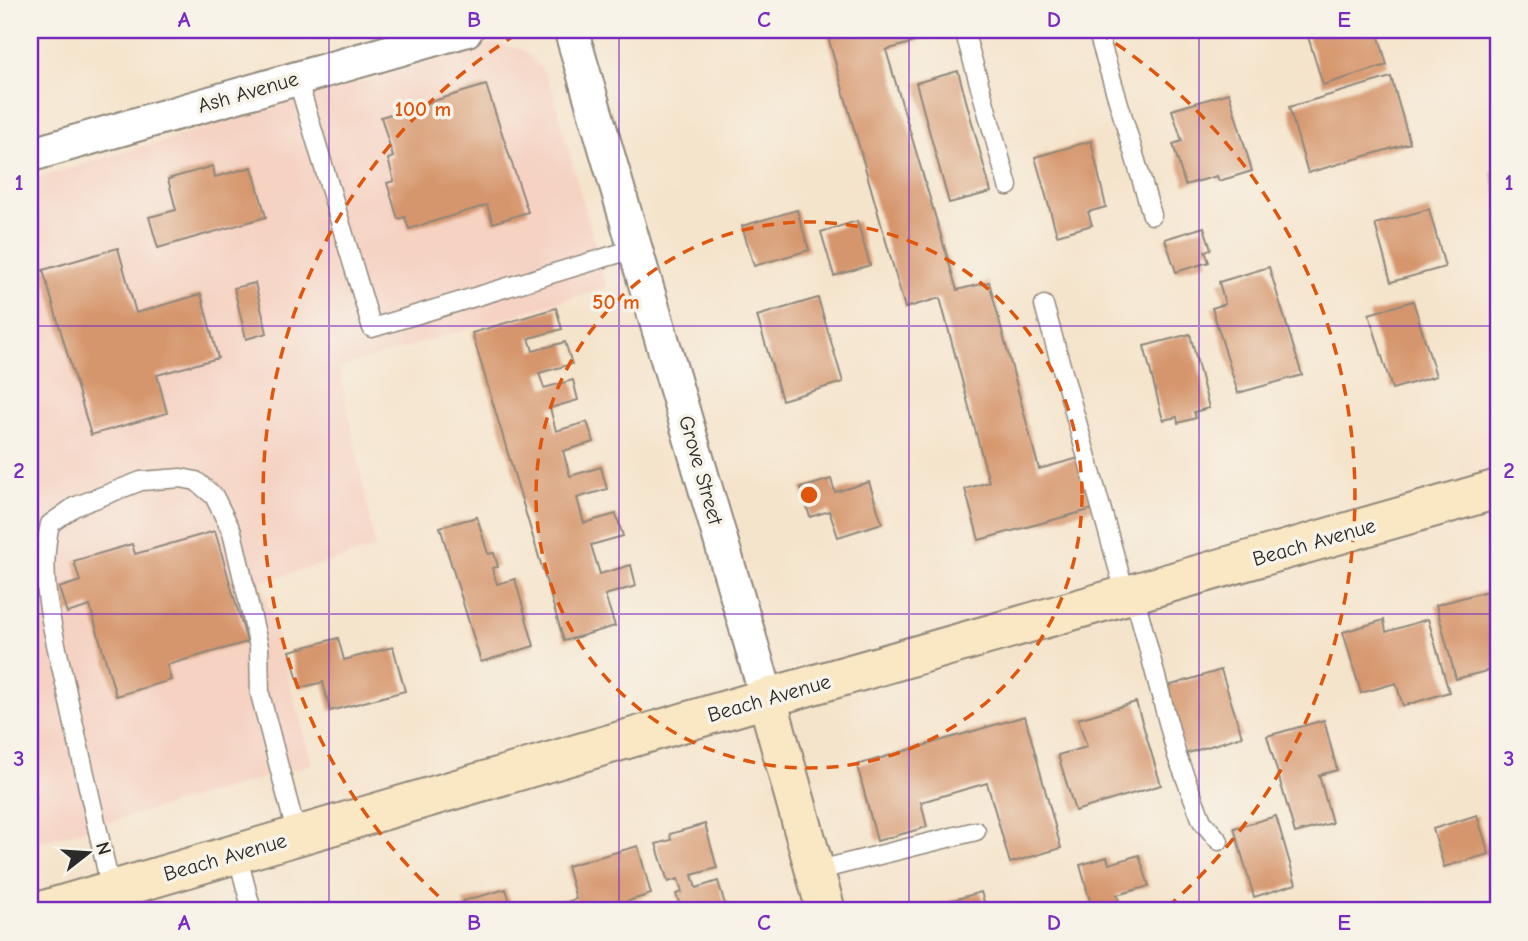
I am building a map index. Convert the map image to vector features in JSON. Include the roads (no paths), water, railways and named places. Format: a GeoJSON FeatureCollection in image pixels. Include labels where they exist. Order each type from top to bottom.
{"type":"FeatureCollection","features":[{"type":"Feature","properties":{"kind":"street","name":"Ash Avenue"},"geometry":{"type":"LineString","coordinates":[[30,155],[466,30]]}},
{"type":"Feature","properties":{"kind":"street","name":"Grove Street"},"geometry":{"type":"LineString","coordinates":[[571,30],[637,248],[826,911]]}},
{"type":"Feature","properties":{"kind":"street","name":"Beach Avenue"},"geometry":{"type":"LineString","coordinates":[[41,911],[766,698],[1498,489]]}},
{"type":"Feature","properties":{"kind":"lane"},"geometry":{"type":"LineString","coordinates":[[964,30],[1008,186]]}},
{"type":"Feature","properties":{"kind":"lane"},"geometry":{"type":"LineString","coordinates":[[1097,30],[1152,215]]}},
{"type":"Feature","properties":{"kind":"lane"},"geometry":{"type":"LineString","coordinates":[[297,78],[372,328],[637,248]]}},
{"type":"Feature","properties":{"kind":"lane"},"geometry":{"type":"LineString","coordinates":[[1044,304],[1177,756],[1202,821],[1219,841]]}},
{"type":"Feature","properties":{"kind":"lane"},"geometry":{"type":"LineString","coordinates":[[111,891],[75,742],[47,603],[46,544],[50,524],[74,508],[141,481],[181,478],[196,481],[214,496],[232,531],[259,647],[260,694],[297,836]]}},
{"type":"Feature","properties":{"kind":"lane"},"geometry":{"type":"LineString","coordinates":[[815,871],[976,831]]}},
{"type":"Feature","properties":{"kind":"lane"},"geometry":{"type":"LineString","coordinates":[[237,854],[252,911]]}}]}
